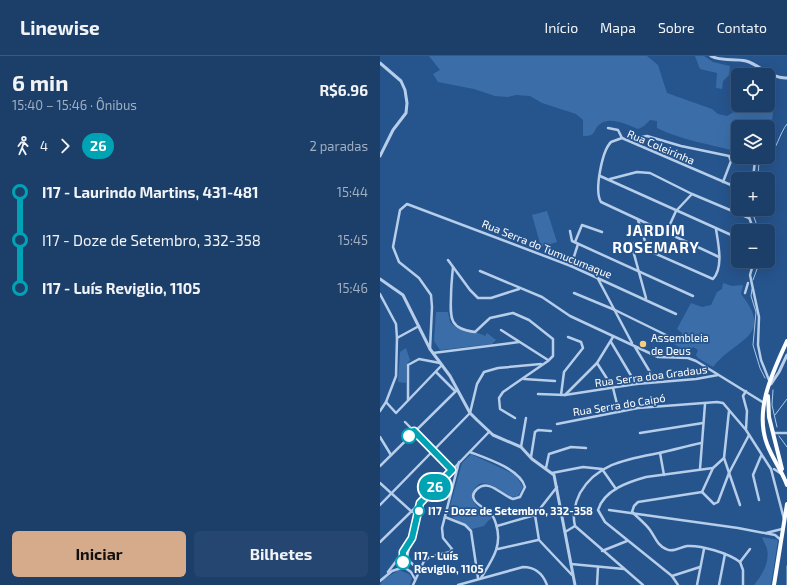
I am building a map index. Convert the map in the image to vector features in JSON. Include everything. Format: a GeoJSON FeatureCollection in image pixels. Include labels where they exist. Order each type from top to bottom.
{"type":"FeatureCollection","features":[{"type":"Feature","properties":{"kind":"highway"},"geometry":{"type":"LineString","coordinates":[[786,477],[774,468],[765,436],[764,408],[770,382],[787,341]]}},
{"type":"Feature","properties":{"kind":"highway"},"geometry":{"type":"LineString","coordinates":[[768,413],[770,382],[787,348]]}},
{"type":"Feature","properties":{"kind":"highway"},"geometry":{"type":"LineString","coordinates":[[759,400],[766,396]]}},
{"type":"Feature","properties":{"kind":"highway"},"geometry":{"type":"LineString","coordinates":[[765,403],[778,448],[781,468],[786,477],[787,485]]}},
{"type":"Feature","properties":{"kind":"highway"},"geometry":{"type":"LineString","coordinates":[[765,436],[769,433],[773,433]]}},
{"type":"Feature","properties":{"kind":"highway"},"geometry":{"type":"LineString","coordinates":[[770,450],[775,452],[778,448]]}},
{"type":"Feature","properties":{"kind":"highway"},"geometry":{"type":"LineString","coordinates":[[775,585],[786,520],[787,504]]}},
{"type":"Feature","properties":{"kind":"highway"},"geometry":{"type":"LineString","coordinates":[[775,585],[783,528],[786,520]]}},
{"type":"Feature","properties":{"kind":"street"},"geometry":{"type":"LineString","coordinates":[[711,56],[746,62],[779,78],[787,78]]}},
{"type":"Feature","properties":{"kind":"street"},"geometry":{"type":"LineString","coordinates":[[724,56],[728,60]]}},
{"type":"Feature","properties":{"kind":"street"},"geometry":{"type":"LineString","coordinates":[[380,63],[401,81],[408,103],[406,113],[391,134],[380,156]]}},
{"type":"Feature","properties":{"kind":"street"},"geometry":{"type":"LineString","coordinates":[[608,128],[618,130],[622,138]]}},
{"type":"Feature","properties":{"kind":"street"},"geometry":{"type":"LineString","coordinates":[[638,145],[642,137],[650,136],[681,146],[729,156],[731,161],[723,182]]}},
{"type":"Feature","properties":{"kind":"street","name":"Rua Coleirinha"},"geometry":{"type":"LineString","coordinates":[[638,220],[600,201],[598,193],[603,156],[611,142],[622,138],[731,185]]}},
{"type":"Feature","properties":{"kind":"street"},"geometry":{"type":"LineString","coordinates":[[609,180],[643,171],[671,182],[692,194],[749,218],[751,224]]}},
{"type":"Feature","properties":{"kind":"street"},"geometry":{"type":"LineString","coordinates":[[600,176],[731,235]]}},
{"type":"Feature","properties":{"kind":"street"},"geometry":{"type":"LineString","coordinates":[[666,233],[676,211],[692,194]]}},
{"type":"Feature","properties":{"kind":"street","name":"Rua Serra do Tumucumaque"},"geometry":{"type":"LineString","coordinates":[[430,349],[432,313],[430,295],[419,278],[398,262],[393,247],[400,210],[405,205],[410,204],[596,276],[676,314]]}},
{"type":"Feature","properties":{"kind":"street"},"geometry":{"type":"LineString","coordinates":[[638,220],[719,257]]}},
{"type":"Feature","properties":{"kind":"street"},"geometry":{"type":"LineString","coordinates":[[638,220],[648,250]]}},
{"type":"Feature","properties":{"kind":"street"},"geometry":{"type":"LineString","coordinates":[[575,242],[582,224],[602,232]]}},
{"type":"Feature","properties":{"kind":"street"},"geometry":{"type":"LineString","coordinates":[[646,299],[630,242],[713,279],[716,275],[719,257],[716,229]]}},
{"type":"Feature","properties":{"kind":"street"},"geometry":{"type":"LineString","coordinates":[[570,230],[570,238],[578,244],[693,296]]}},
{"type":"Feature","properties":{"kind":"street"},"geometry":{"type":"LineString","coordinates":[[571,266],[578,244]]}},
{"type":"Feature","properties":{"kind":"street"},"geometry":{"type":"LineString","coordinates":[[448,260],[470,290],[481,300],[520,288]]}},
{"type":"Feature","properties":{"kind":"street"},"geometry":{"type":"LineString","coordinates":[[453,268],[450,315],[456,326],[461,329],[475,332],[490,318],[508,313],[519,314],[553,338],[553,356],[504,392],[498,402],[503,412],[515,418]]}},
{"type":"Feature","properties":{"kind":"street"},"geometry":{"type":"LineString","coordinates":[[752,268],[750,275],[759,317],[758,349],[770,382],[780,372],[787,355]]}},
{"type":"Feature","properties":{"kind":"street"},"geometry":{"type":"LineString","coordinates":[[480,271],[542,297],[570,316],[613,338],[634,345],[661,358],[692,360],[765,403]]}},
{"type":"Feature","properties":{"kind":"street"},"geometry":{"type":"LineString","coordinates":[[596,276],[656,382]]}},
{"type":"Feature","properties":{"kind":"street"},"geometry":{"type":"LineString","coordinates":[[380,279],[403,295],[430,349],[441,364],[470,413],[489,432],[521,447],[531,457],[552,473],[557,487],[564,533],[575,585]]}},
{"type":"Feature","properties":{"kind":"street"},"geometry":{"type":"LineString","coordinates":[[745,292],[747,284],[753,288]]}},
{"type":"Feature","properties":{"kind":"street"},"geometry":{"type":"LineString","coordinates":[[574,293],[616,310],[668,336]]}},
{"type":"Feature","properties":{"kind":"street"},"geometry":{"type":"LineString","coordinates":[[380,294],[396,324],[397,338],[396,376],[386,402],[380,411]]}},
{"type":"Feature","properties":{"kind":"street"},"geometry":{"type":"LineString","coordinates":[[397,338],[419,326]]}},
{"type":"Feature","properties":{"kind":"street"},"geometry":{"type":"LineString","coordinates":[[501,330],[548,361]]}},
{"type":"Feature","properties":{"kind":"street"},"geometry":{"type":"LineString","coordinates":[[563,395],[564,372],[583,348],[581,342],[568,337]]}},
{"type":"Feature","properties":{"kind":"street"},"geometry":{"type":"LineString","coordinates":[[563,395],[597,363],[613,338]]}},
{"type":"Feature","properties":{"kind":"street"},"geometry":{"type":"LineString","coordinates":[[433,353],[519,342]]}},
{"type":"Feature","properties":{"kind":"street"},"geometry":{"type":"LineString","coordinates":[[611,342],[636,384]]}},
{"type":"Feature","properties":{"kind":"street"},"geometry":{"type":"LineString","coordinates":[[640,354],[645,351]]}},
{"type":"Feature","properties":{"kind":"street"},"geometry":{"type":"LineString","coordinates":[[408,400],[408,365],[419,359],[441,364]]}},
{"type":"Feature","properties":{"kind":"street"},"geometry":{"type":"LineString","coordinates":[[766,371],[772,372],[778,360]]}},
{"type":"Feature","properties":{"kind":"street"},"geometry":{"type":"LineString","coordinates":[[597,363],[613,388],[619,412]]}},
{"type":"Feature","properties":{"kind":"street"},"geometry":{"type":"LineString","coordinates":[[386,402],[396,413],[436,372],[441,364]]}},
{"type":"Feature","properties":{"kind":"street"},"geometry":{"type":"LineString","coordinates":[[380,505],[470,413],[477,384],[484,372],[498,368],[542,364]]}},
{"type":"Feature","properties":{"kind":"street"},"geometry":{"type":"LineString","coordinates":[[436,372],[456,391]]}},
{"type":"Feature","properties":{"kind":"street","name":"Rua Serra doa Gradaus"},"geometry":{"type":"LineString","coordinates":[[538,394],[563,395],[636,384],[696,379],[719,375]]}},
{"type":"Feature","properties":{"kind":"street"},"geometry":{"type":"LineString","coordinates":[[523,379],[555,381]]}},
{"type":"Feature","properties":{"kind":"street"},"geometry":{"type":"LineString","coordinates":[[380,466],[456,391]]}},
{"type":"Feature","properties":{"kind":"street"},"geometry":{"type":"LineString","coordinates":[[746,391],[743,396],[747,411],[746,430]]}},
{"type":"Feature","properties":{"kind":"street"},"geometry":{"type":"LineString","coordinates":[[759,400],[764,408]]}},
{"type":"Feature","properties":{"kind":"street","name":"Rua Serra do Caipó"},"geometry":{"type":"LineString","coordinates":[[557,424],[619,412],[661,406],[721,403],[729,410]]}},
{"type":"Feature","properties":{"kind":"street"},"geometry":{"type":"LineString","coordinates":[[700,469],[705,404]]}},
{"type":"Feature","properties":{"kind":"street"},"geometry":{"type":"LineString","coordinates":[[729,410],[746,430],[761,455],[774,468],[786,520]]}},
{"type":"Feature","properties":{"kind":"street"},"geometry":{"type":"LineString","coordinates":[[729,410],[724,458],[740,505]]}},
{"type":"Feature","properties":{"kind":"street"},"geometry":{"type":"LineString","coordinates":[[521,447],[526,418]]}},
{"type":"Feature","properties":{"kind":"street"},"geometry":{"type":"LineString","coordinates":[[405,422],[452,470]]}},
{"type":"Feature","properties":{"kind":"street"},"geometry":{"type":"LineString","coordinates":[[640,433],[703,423]]}},
{"type":"Feature","properties":{"kind":"street"},"geometry":{"type":"LineString","coordinates":[[531,457],[535,432],[541,430],[551,431]]}},
{"type":"Feature","properties":{"kind":"street"},"geometry":{"type":"LineString","coordinates":[[380,542],[489,432]]}},
{"type":"Feature","properties":{"kind":"street"},"geometry":{"type":"LineString","coordinates":[[773,433],[787,433]]}},
{"type":"Feature","properties":{"kind":"street"},"geometry":{"type":"LineString","coordinates":[[702,492],[711,503],[717,503],[749,435]]}},
{"type":"Feature","properties":{"kind":"street"},"geometry":{"type":"LineString","coordinates":[[380,437],[391,455]]}},
{"type":"Feature","properties":{"kind":"street"},"geometry":{"type":"LineString","coordinates":[[644,585],[602,551],[575,526],[574,513],[578,497],[594,476],[602,469],[626,458],[660,453],[701,443]]}},
{"type":"Feature","properties":{"kind":"street"},"geometry":{"type":"LineString","coordinates":[[546,468],[549,454],[571,447],[586,448]]}},
{"type":"Feature","properties":{"kind":"street"},"geometry":{"type":"LineString","coordinates":[[470,452],[504,467],[516,474],[524,483],[524,490],[516,498],[510,498],[488,486],[479,487],[475,492],[475,502],[489,511],[497,526],[498,550],[479,578]]}},
{"type":"Feature","properties":{"kind":"street"},"geometry":{"type":"LineString","coordinates":[[660,453],[664,475]]}},
{"type":"Feature","properties":{"kind":"street"},"geometry":{"type":"LineString","coordinates":[[760,500],[753,475],[761,455]]}},
{"type":"Feature","properties":{"kind":"street"},"geometry":{"type":"LineString","coordinates":[[702,492],[713,468],[724,458]]}},
{"type":"Feature","properties":{"kind":"street"},"geometry":{"type":"LineString","coordinates":[[413,585],[424,561],[430,557],[446,554],[452,550],[452,546],[445,541],[442,535],[459,462]]}},
{"type":"Feature","properties":{"kind":"street"},"geometry":{"type":"LineString","coordinates":[[552,473],[583,467],[602,469],[616,489]]}},
{"type":"Feature","properties":{"kind":"street"},"geometry":{"type":"LineString","coordinates":[[594,468],[594,476]]}},
{"type":"Feature","properties":{"kind":"street"},"geometry":{"type":"LineString","coordinates":[[678,585],[672,576],[627,541],[602,518],[598,510],[604,499],[616,489],[635,480],[713,468]]}},
{"type":"Feature","properties":{"kind":"street"},"geometry":{"type":"LineString","coordinates":[[449,474],[454,475],[455,478]]}},
{"type":"Feature","properties":{"kind":"street"},"geometry":{"type":"LineString","coordinates":[[380,483],[411,511],[418,515]]}},
{"type":"Feature","properties":{"kind":"street"},"geometry":{"type":"LineString","coordinates":[[497,526],[535,516],[557,487]]}},
{"type":"Feature","properties":{"kind":"street"},"geometry":{"type":"LineString","coordinates":[[632,512],[634,506],[638,502],[702,492]]}},
{"type":"Feature","properties":{"kind":"street"},"geometry":{"type":"LineString","coordinates":[[419,570],[407,559],[409,545],[420,503]]}},
{"type":"Feature","properties":{"kind":"street"},"geometry":{"type":"LineString","coordinates":[[609,510],[632,512],[763,534],[773,533],[783,528]]}},
{"type":"Feature","properties":{"kind":"street"},"geometry":{"type":"LineString","coordinates":[[632,512],[647,526],[659,544],[665,549],[672,550],[691,546],[710,549],[725,554],[740,562],[743,585]]}},
{"type":"Feature","properties":{"kind":"street"},"geometry":{"type":"LineString","coordinates":[[535,516],[539,540],[574,577]]}},
{"type":"Feature","properties":{"kind":"street"},"geometry":{"type":"LineString","coordinates":[[445,517],[465,525],[471,531],[479,578]]}},
{"type":"Feature","properties":{"kind":"street"},"geometry":{"type":"LineString","coordinates":[[564,533],[575,526]]}},
{"type":"Feature","properties":{"kind":"street"},"geometry":{"type":"LineString","coordinates":[[773,533],[781,541]]}},
{"type":"Feature","properties":{"kind":"street"},"geometry":{"type":"LineString","coordinates":[[498,550],[539,540]]}},
{"type":"Feature","properties":{"kind":"street"},"geometry":{"type":"LineString","coordinates":[[602,551],[627,541]]}},
{"type":"Feature","properties":{"kind":"street"},"geometry":{"type":"LineString","coordinates":[[380,581],[409,545]]}},
{"type":"Feature","properties":{"kind":"street"},"geometry":{"type":"LineString","coordinates":[[697,585],[704,549]]}},
{"type":"Feature","properties":{"kind":"street"},"geometry":{"type":"LineString","coordinates":[[740,562],[750,549]]}},
{"type":"Feature","properties":{"kind":"street"},"geometry":{"type":"LineString","coordinates":[[403,552],[404,567]]}},
{"type":"Feature","properties":{"kind":"street"},"geometry":{"type":"LineString","coordinates":[[719,585],[725,554]]}},
{"type":"Feature","properties":{"kind":"street"},"geometry":{"type":"LineString","coordinates":[[570,564],[624,569]]}},
{"type":"Feature","properties":{"kind":"street"},"geometry":{"type":"LineString","coordinates":[[404,567],[411,572],[415,580]]}},
{"type":"Feature","properties":{"kind":"street"},"geometry":{"type":"LineString","coordinates":[[387,574],[404,567]]}},
{"type":"Feature","properties":{"kind":"street"},"geometry":{"type":"LineString","coordinates":[[458,585],[479,578],[529,567],[540,573],[544,577],[547,585]]}},
{"type":"Feature","properties":{"kind":"street"},"geometry":{"type":"LineString","coordinates":[[597,585],[598,567]]}},
{"type":"Feature","properties":{"kind":"street"},"geometry":{"type":"LineString","coordinates":[[672,576],[700,567]]}},
{"type":"Feature","properties":{"kind":"shaded area"},"geometry":{"type":"Polygon","coordinates":[[[429,56],[647,56],[658,65],[667,93],[712,109],[718,114],[727,116],[734,112],[773,112],[772,120],[731,120],[731,150],[677,136],[657,128],[657,121],[650,120],[638,129],[619,122],[604,122],[598,126],[593,134],[583,136],[583,120],[576,114],[542,103],[530,96],[495,96],[474,89],[438,82],[433,74],[440,70],[429,56]]]}},
{"type":"Feature","properties":{"kind":"shaded area"},"geometry":{"type":"Polygon","coordinates":[[[695,56],[704,56],[713,62],[730,66],[729,75],[723,81],[722,89],[716,88],[717,73],[700,69],[695,56]]]}},
{"type":"Feature","properties":{"kind":"shaded area"},"geometry":{"type":"Polygon","coordinates":[[[547,211],[557,242],[541,247],[532,215],[547,211]]]}},
{"type":"Feature","properties":{"kind":"shaded area"},"geometry":{"type":"Polygon","coordinates":[[[723,283],[732,286],[743,285],[741,294],[751,308],[754,319],[753,328],[748,336],[722,357],[713,367],[698,358],[696,355],[698,350],[693,347],[687,352],[674,344],[679,340],[682,333],[677,329],[691,303],[702,307],[711,305],[717,292],[722,289],[723,283]]]}},
{"type":"Feature","properties":{"kind":"shaded area"},"geometry":{"type":"Polygon","coordinates":[[[436,312],[448,312],[450,322],[459,329],[485,336],[487,333],[496,340],[492,344],[440,350],[434,341],[436,312]]]}},
{"type":"Feature","properties":{"kind":"shaded area"},"geometry":{"type":"Polygon","coordinates":[[[406,348],[410,360],[406,366],[406,383],[398,382],[400,352],[406,348]]]}},
{"type":"Feature","properties":{"kind":"shaded area"},"geometry":{"type":"Polygon","coordinates":[[[471,454],[516,475],[523,487],[518,496],[511,497],[486,483],[477,486],[473,492],[473,501],[479,508],[492,518],[484,526],[472,529],[450,516],[448,513],[462,463],[471,454]]]}},
{"type":"Feature","properties":{"kind":"shaded area"},"geometry":{"type":"Polygon","coordinates":[[[762,537],[778,540],[771,585],[754,585],[762,573],[768,554],[762,537]]]}},
{"type":"Feature","properties":{"kind":"shaded area"},"geometry":{"type":"Polygon","coordinates":[[[399,570],[409,574],[412,578],[410,585],[380,585],[384,579],[399,570]]]}},
{"type":"Feature","properties":{"kind":"waterway"},"geometry":{"type":"LineString","coordinates":[[775,148],[787,124]]}},
{"type":"Feature","properties":{"kind":"waterway"},"geometry":{"type":"LineString","coordinates":[[758,172],[759,164]]}},
{"type":"Feature","properties":{"kind":"waterway"},"geometry":{"type":"LineString","coordinates":[[754,216],[756,224]]}},
{"type":"Feature","properties":{"kind":"waterway"},"geometry":{"type":"LineString","coordinates":[[753,280],[757,268]]}},
{"type":"Feature","properties":{"kind":"waterway"},"geometry":{"type":"LineString","coordinates":[[752,289],[751,296],[756,312],[753,345],[760,368],[765,378]]}},
{"type":"Feature","properties":{"kind":"waterway"},"geometry":{"type":"LineString","coordinates":[[773,390],[772,405],[777,427]]}},
{"type":"Feature","properties":{"kind":"waterway"},"geometry":{"type":"LineString","coordinates":[[775,415],[787,399]]}},
{"type":"Feature","properties":{"kind":"waterway"},"geometry":{"type":"LineString","coordinates":[[779,436],[787,447]]}},
{"type":"Feature","properties":{"kind":"waterway"},"geometry":{"type":"LineString","coordinates":[[787,566],[787,585]]}},
{"type":"Feature","properties":{"kind":"bus line","name":"26"},"geometry":{"type":"LineString","coordinates":[[403,562],[403,552],[409,545],[412,538],[420,503],[452,470],[414,431],[409,436]]}},
{"type":"Feature","properties":{"kind":"place","name":"Assembleia de Deus"},"geometry":{"type":"Point","coordinates":[643,344]}},
{"type":"Feature","properties":{"kind":"place","name":"I17 - Doze de Setembro, 332-358"},"geometry":{"type":"Point","coordinates":[419,511]}},
{"type":"Feature","properties":{"kind":"place","name":"I17 - Luís Reviglio, 1105"},"geometry":{"type":"Point","coordinates":[403,562]}},
{"type":"Feature","properties":{"kind":"district","name":"JARDIM ROSEMARY"},"geometry":{"type":"Point","coordinates":[656,240]}}]}
